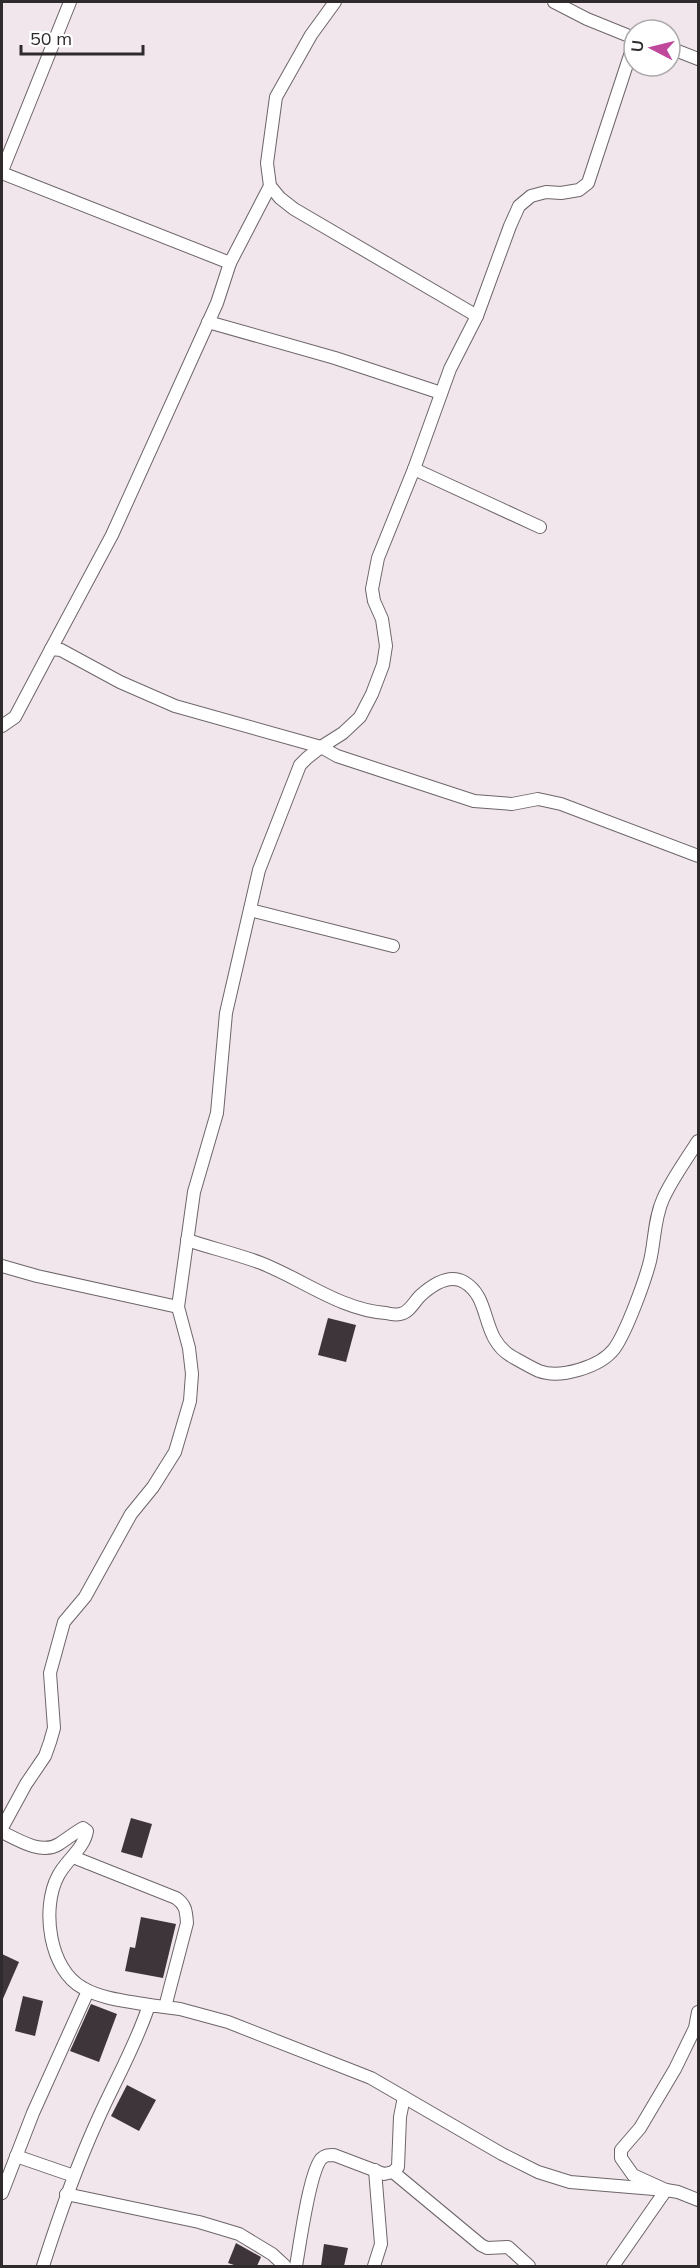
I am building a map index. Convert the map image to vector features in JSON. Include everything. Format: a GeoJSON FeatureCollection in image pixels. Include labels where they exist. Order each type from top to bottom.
{"type":"FeatureCollection","features":[{"type":"Feature","properties":{"kind":"street"},"geometry":{"type":"LineString","coordinates":[[70,2],[2,172],[230,263]]}},
{"type":"Feature","properties":{"kind":"street"},"geometry":{"type":"LineString","coordinates":[[335,2],[311,35],[276,97],[267,163],[270,186],[280,198],[294,208],[477,316]]}},
{"type":"Feature","properties":{"kind":"street"},"geometry":{"type":"LineString","coordinates":[[554,2],[622,33]]}},
{"type":"Feature","properties":{"kind":"street"},"geometry":{"type":"LineString","coordinates":[[682,53],[699,59]]}},
{"type":"Feature","properties":{"kind":"street"},"geometry":{"type":"LineString","coordinates":[[622,78],[588,183],[579,190],[561,193],[546,192],[531,196],[519,206],[477,316],[450,369],[414,469],[378,558],[373,576],[374,601],[382,619],[386,646],[383,665],[372,694],[360,717],[343,733],[306,758],[300,765],[259,870],[226,1013],[217,1113],[194,1192],[178,1307],[189,1348],[192,1374],[190,1401],[175,1452],[153,1487],[131,1514],[85,1597],[64,1622],[50,1673],[54,1728],[50,1742],[45,1756],[26,1784],[2,1830],[48,1850],[83,1828],[86,1829],[86,1836],[58,1876],[49,1904],[49,1926],[56,1953],[65,1974],[80,1987],[94,1994],[228,2022],[316,2055],[371,2078],[502,2154],[538,2172],[570,2182],[666,2190],[699,2200]]}},
{"type":"Feature","properties":{"kind":"street"},"geometry":{"type":"LineString","coordinates":[[2,726],[15,717],[32,681],[112,535],[208,322],[230,263],[270,186]]}},
{"type":"Feature","properties":{"kind":"street"},"geometry":{"type":"LineString","coordinates":[[208,322],[335,358],[441,393]]}},
{"type":"Feature","properties":{"kind":"street"},"geometry":{"type":"LineString","coordinates":[[414,469],[540,527]]}},
{"type":"Feature","properties":{"kind":"street"},"geometry":{"type":"LineString","coordinates":[[51,649],[62,650],[120,682],[176,706],[321,747],[337,756],[474,801],[512,804],[537,799],[561,804],[699,856]]}},
{"type":"Feature","properties":{"kind":"street"},"geometry":{"type":"LineString","coordinates":[[250,910],[393,946]]}},
{"type":"Feature","properties":{"kind":"street"},"geometry":{"type":"LineString","coordinates":[[187,1240],[262,1264],[306,1286],[375,1312],[400,1314],[408,1310],[420,1296],[443,1280],[455,1279],[464,1282],[474,1291],[485,1311],[490,1334],[508,1354],[540,1371],[554,1374],[567,1373],[585,1368],[612,1351],[622,1336],[650,1261],[654,1228],[663,1200],[699,1141]]}},
{"type":"Feature","properties":{"kind":"street"},"geometry":{"type":"LineString","coordinates":[[2,1266],[178,1307]]}},
{"type":"Feature","properties":{"kind":"street"},"geometry":{"type":"LineString","coordinates":[[73,1857],[176,1898],[183,1904],[186,1909],[187,1923],[165,2007]]}},
{"type":"Feature","properties":{"kind":"street"},"geometry":{"type":"LineString","coordinates":[[2,2193],[88,1990]]}},
{"type":"Feature","properties":{"kind":"street"},"geometry":{"type":"LineString","coordinates":[[43,2266],[66,2194],[97,2120],[141,2029],[149,2005]]}},
{"type":"Feature","properties":{"kind":"street"},"geometry":{"type":"LineString","coordinates":[[666,2190],[633,2175],[621,2158],[621,2150],[640,2128],[675,2069],[695,2028],[699,2012]]}},
{"type":"Feature","properties":{"kind":"street"},"geometry":{"type":"LineString","coordinates":[[296,2266],[310,2192],[319,2160],[325,2155],[334,2155],[384,2174],[393,2172],[398,2167],[400,2117],[404,2097]]}},
{"type":"Feature","properties":{"kind":"street"},"geometry":{"type":"LineString","coordinates":[[16,2156],[74,2176]]}},
{"type":"Feature","properties":{"kind":"street"},"geometry":{"type":"LineString","coordinates":[[375,2170],[381,2227],[379,2264]]}},
{"type":"Feature","properties":{"kind":"street"},"geometry":{"type":"LineString","coordinates":[[393,2172],[481,2245],[487,2248],[508,2247],[529,2266]]}},
{"type":"Feature","properties":{"kind":"street"},"geometry":{"type":"LineString","coordinates":[[613,2266],[666,2190]]}},
{"type":"Feature","properties":{"kind":"street"},"geometry":{"type":"LineString","coordinates":[[66,2194],[199,2222],[239,2234],[272,2254],[285,2266]]}},
{"type":"Feature","properties":{"kind":"building"},"geometry":{"type":"Polygon","coordinates":[[[328,1318],[356,1325],[346,1362],[318,1355],[328,1318]]]}},
{"type":"Feature","properties":{"kind":"building"},"geometry":{"type":"Polygon","coordinates":[[[131,1818],[152,1824],[142,1858],[121,1852],[131,1818]]]}},
{"type":"Feature","properties":{"kind":"building"},"geometry":{"type":"Polygon","coordinates":[[[141,1917],[176,1924],[163,1978],[125,1971],[130,1947],[135,1948],[141,1917]]]}},
{"type":"Feature","properties":{"kind":"building"},"geometry":{"type":"Polygon","coordinates":[[[2,1954],[19,1962],[2,2001],[2,1954]]]}},
{"type":"Feature","properties":{"kind":"building"},"geometry":{"type":"Polygon","coordinates":[[[23,1996],[43,2001],[35,2036],[15,2031],[23,1996]]]}},
{"type":"Feature","properties":{"kind":"building"},"geometry":{"type":"Polygon","coordinates":[[[91,2004],[117,2014],[99,2062],[70,2051],[91,2004]]]}},
{"type":"Feature","properties":{"kind":"building"},"geometry":{"type":"Polygon","coordinates":[[[127,2085],[156,2100],[139,2131],[111,2116],[127,2085]]]}},
{"type":"Feature","properties":{"kind":"building"},"geometry":{"type":"Polygon","coordinates":[[[236,2243],[261,2257],[257,2266],[237,2266],[228,2263],[236,2243]]]}},
{"type":"Feature","properties":{"kind":"building"},"geometry":{"type":"Polygon","coordinates":[[[324,2244],[348,2248],[344,2266],[321,2266],[324,2244]]]}}]}
